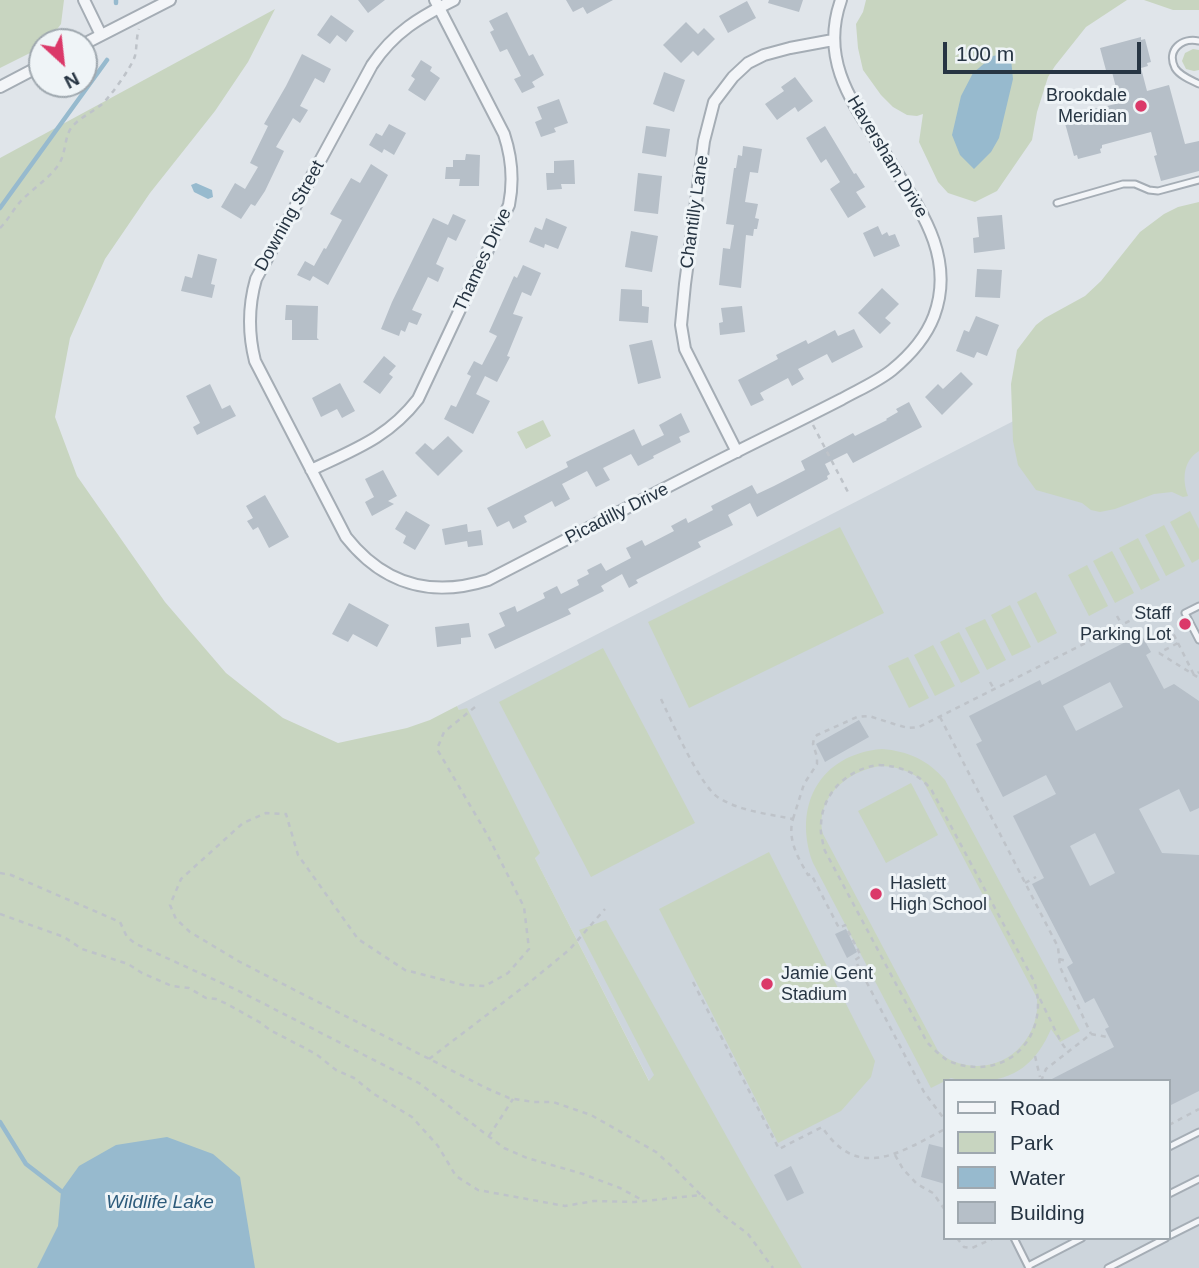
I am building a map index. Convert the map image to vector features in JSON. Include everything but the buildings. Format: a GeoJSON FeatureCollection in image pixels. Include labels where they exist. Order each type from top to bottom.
{"type":"FeatureCollection","features":[{"type":"Feature","properties":{"kind":"street"},"geometry":{"type":"LineString","coordinates":[[84,0],[101,35]]}},
{"type":"Feature","properties":{"kind":"street"},"geometry":{"type":"LineString","coordinates":[[98,37],[170,0]]}},
{"type":"Feature","properties":{"kind":"street","name":"Downing Street"},"geometry":{"type":"LineString","coordinates":[[310,470],[255,361],[249,321],[252,292],[256,279],[373,65],[398,34],[437,4],[454,0]]}},
{"type":"Feature","properties":{"kind":"street","name":"Haversham Drive"},"geometry":{"type":"LineString","coordinates":[[841,0],[833,40],[837,65],[843,84],[929,227],[940,272],[934,315]]}},
{"type":"Feature","properties":{"kind":"street","name":"Thames Drive"},"geometry":{"type":"LineString","coordinates":[[310,470],[377,438],[400,420],[418,399],[509,205],[512,169],[508,145],[437,4]]}},
{"type":"Feature","properties":{"kind":"street","name":"Chantilly Lane"},"geometry":{"type":"LineString","coordinates":[[737,452],[685,349],[681,325],[704,141],[714,102],[733,77],[748,63],[777,51],[833,40]]}},
{"type":"Feature","properties":{"kind":"street"},"geometry":{"type":"LineString","coordinates":[[0,86],[28,72]]}},
{"type":"Feature","properties":{"kind":"street","name":"Picadilly Drive"},"geometry":{"type":"LineString","coordinates":[[310,470],[346,537],[366,560],[405,582],[447,589],[461,587],[488,580],[880,378],[912,350],[934,315]]}},
{"type":"Feature","properties":{"kind":"lane"},"geometry":{"type":"LineString","coordinates":[[1199,41],[1187,40],[1180,44],[1173,59],[1178,72],[1199,84]]}},
{"type":"Feature","properties":{"kind":"lane"},"geometry":{"type":"LineString","coordinates":[[1057,203],[1123,184],[1135,184],[1157,191],[1199,180]]}},
{"type":"Feature","properties":{"kind":"lane"},"geometry":{"type":"LineString","coordinates":[[1199,606],[1185,613],[1199,640]]}},
{"type":"Feature","properties":{"kind":"lane"},"geometry":{"type":"LineString","coordinates":[[1171,1146],[1199,1132]]}},
{"type":"Feature","properties":{"kind":"lane"},"geometry":{"type":"LineString","coordinates":[[1171,1193],[1199,1179]]}},
{"type":"Feature","properties":{"kind":"lane"},"geometry":{"type":"LineString","coordinates":[[1171,1235],[1199,1221]]}},
{"type":"Feature","properties":{"kind":"lane"},"geometry":{"type":"LineString","coordinates":[[1015,1240],[1028,1267],[1078,1240]]}},
{"type":"Feature","properties":{"kind":"lane"},"geometry":{"type":"LineString","coordinates":[[1108,1268],[1161,1240]]}},
{"type":"Feature","properties":{"kind":"path"},"geometry":{"type":"LineString","coordinates":[[0,228],[21,201],[57,167],[72,127],[102,104],[119,82],[135,57],[136,39],[145,13]]}},
{"type":"Feature","properties":{"kind":"path"},"geometry":{"type":"LineString","coordinates":[[808,416],[849,494]]}},
{"type":"Feature","properties":{"kind":"path"},"geometry":{"type":"LineString","coordinates":[[944,1119],[924,1092],[855,960],[861,957],[845,925],[839,928],[811,874],[808,875],[795,852],[790,828],[804,784],[817,764],[814,738],[821,732],[869,716],[908,727],[919,727],[1159,606],[1194,674]]}},
{"type":"Feature","properties":{"kind":"path"},"geometry":{"type":"LineString","coordinates":[[1117,616],[1122,625]]}},
{"type":"Feature","properties":{"kind":"path"},"geometry":{"type":"LineString","coordinates":[[1178,643],[1159,653],[1199,678]]}},
{"type":"Feature","properties":{"kind":"path"},"geometry":{"type":"LineString","coordinates":[[1194,674],[1199,672]]}},
{"type":"Feature","properties":{"kind":"path"},"geometry":{"type":"LineString","coordinates":[[990,682],[994,689]]}},
{"type":"Feature","properties":{"kind":"path"},"geometry":{"type":"LineString","coordinates":[[661,699],[702,780],[714,795],[746,809],[793,819]]}},
{"type":"Feature","properties":{"kind":"path"},"geometry":{"type":"LineString","coordinates":[[475,707],[444,732],[437,749],[488,836],[524,908],[529,949],[508,974],[485,986],[463,985],[405,971],[358,939],[299,855],[286,814],[266,813],[243,822],[181,879],[170,905],[176,919],[190,932],[240,962],[486,1088],[513,1099],[553,1102],[591,1115],[656,1152],[724,1216],[748,1234],[773,1268]]}},
{"type":"Feature","properties":{"kind":"path"},"geometry":{"type":"LineString","coordinates":[[940,717],[1058,947],[1060,967],[1091,1034]]}},
{"type":"Feature","properties":{"kind":"path"},"geometry":{"type":"LineString","coordinates":[[1038,993],[1039,1012],[1033,1031],[1021,1049],[1005,1060],[986,1067],[967,1066],[947,1060],[929,1044],[824,849],[821,821],[827,800],[838,785],[854,772],[870,766],[891,766],[906,770],[923,781],[936,796],[1032,978],[1045,1010],[1068,1052]]}},
{"type":"Feature","properties":{"kind":"path"},"geometry":{"type":"LineString","coordinates":[[0,873],[11,875],[120,922],[127,937],[136,944],[237,990],[419,1083],[504,1148],[620,1188],[644,1202]]}},
{"type":"Feature","properties":{"kind":"path"},"geometry":{"type":"LineString","coordinates":[[1025,883],[1036,877]]}},
{"type":"Feature","properties":{"kind":"path"},"geometry":{"type":"LineString","coordinates":[[429,1059],[569,950],[604,909]]}},
{"type":"Feature","properties":{"kind":"path"},"geometry":{"type":"LineString","coordinates":[[0,915],[64,937],[82,949],[128,964],[172,986],[189,988],[206,998],[216,999],[316,1054],[336,1070],[354,1078],[374,1094],[412,1117],[438,1146],[456,1175],[478,1190],[565,1206],[594,1201],[644,1202],[701,1195]]}},
{"type":"Feature","properties":{"kind":"path"},"geometry":{"type":"LineString","coordinates":[[1059,959],[1066,961]]}},
{"type":"Feature","properties":{"kind":"path"},"geometry":{"type":"LineString","coordinates":[[693,982],[779,1149],[822,1127],[830,1139],[848,1153],[867,1158],[884,1157],[895,1155],[944,1130]]}},
{"type":"Feature","properties":{"kind":"path"},"geometry":{"type":"LineString","coordinates":[[1042,1079],[1046,1069],[1091,1034],[1107,1037]]}},
{"type":"Feature","properties":{"kind":"path"},"geometry":{"type":"LineString","coordinates":[[1035,1056],[1041,1079]]}},
{"type":"Feature","properties":{"kind":"path"},"geometry":{"type":"LineString","coordinates":[[489,1136],[513,1099]]}},
{"type":"Feature","properties":{"kind":"path"},"geometry":{"type":"LineString","coordinates":[[1171,1124],[1199,1109]]}},
{"type":"Feature","properties":{"kind":"path"},"geometry":{"type":"LineString","coordinates":[[895,1155],[903,1169],[917,1184],[933,1193],[944,1209]]}},
{"type":"Feature","properties":{"kind":"path"},"geometry":{"type":"LineString","coordinates":[[959,1240],[964,1247],[972,1248],[990,1240]]}},
{"type":"Feature","properties":{"kind":"shaded area","name":"Haslett High School"},"geometry":{"type":"Polygon","coordinates":[[[1199,326],[1199,1268],[745,1268],[457,706],[1199,326]]]}},
{"type":"Feature","properties":{"kind":"green space"},"geometry":{"type":"Polygon","coordinates":[[[0,0],[64,0],[58,28],[28,28],[28,54],[0,68],[0,0]]]}},
{"type":"Feature","properties":{"kind":"green space"},"geometry":{"type":"Polygon","coordinates":[[[866,0],[1127,0],[1086,27],[1055,66],[1048,77],[1037,112],[1032,140],[997,191],[975,202],[948,193],[938,182],[919,142],[923,114],[907,115],[893,107],[863,70],[856,24],[866,0]]]}},
{"type":"Feature","properties":{"kind":"green space"},"geometry":{"type":"Polygon","coordinates":[[[1144,0],[1199,0],[1199,10],[1173,10],[1144,0]]]}},
{"type":"Feature","properties":{"kind":"green space"},"geometry":{"type":"Polygon","coordinates":[[[275,9],[248,62],[215,111],[150,193],[105,259],[70,338],[55,417],[77,476],[165,602],[226,673],[283,718],[338,743],[407,728],[457,706],[459,710],[467,708],[540,853],[535,858],[649,1081],[654,1075],[579,930],[606,920],[802,1268],[0,1268],[0,158],[275,9]]]}},
{"type":"Feature","properties":{"kind":"green space"},"geometry":{"type":"Polygon","coordinates":[[[1193,49],[1199,50],[1199,70],[1194,71],[1186,69],[1182,61],[1185,53],[1193,49]]]}},
{"type":"Feature","properties":{"kind":"green space"},"geometry":{"type":"Polygon","coordinates":[[[1199,202],[1199,451],[1190,460],[1185,471],[1188,496],[1183,497],[1172,492],[1154,494],[1100,512],[1091,510],[1082,503],[1036,490],[1018,465],[1013,441],[1011,384],[1017,350],[1036,325],[1085,296],[1101,281],[1140,232],[1164,214],[1199,202]]]}},
{"type":"Feature","properties":{"kind":"green space"},"geometry":{"type":"Polygon","coordinates":[[[543,420],[551,436],[526,449],[517,432],[543,420]]]}},
{"type":"Feature","properties":{"kind":"green space"},"geometry":{"type":"Polygon","coordinates":[[[1190,511],[1199,529],[1199,559],[1192,563],[1170,522],[1190,511]]]}},
{"type":"Feature","properties":{"kind":"green space"},"geometry":{"type":"Polygon","coordinates":[[[1164,525],[1185,566],[1166,576],[1145,535],[1164,525]]]}},
{"type":"Feature","properties":{"kind":"green space"},"geometry":{"type":"Polygon","coordinates":[[[840,527],[884,613],[689,708],[648,622],[840,527]]]}},
{"type":"Feature","properties":{"kind":"green space"},"geometry":{"type":"Polygon","coordinates":[[[1138,538],[1160,580],[1141,590],[1119,548],[1138,538]]]}},
{"type":"Feature","properties":{"kind":"green space"},"geometry":{"type":"Polygon","coordinates":[[[1112,551],[1134,593],[1115,603],[1093,561],[1112,551]]]}},
{"type":"Feature","properties":{"kind":"green space"},"geometry":{"type":"Polygon","coordinates":[[[1087,565],[1108,606],[1089,616],[1068,575],[1087,565]]]}},
{"type":"Feature","properties":{"kind":"green space"},"geometry":{"type":"Polygon","coordinates":[[[1036,592],[1057,633],[1038,643],[1017,602],[1036,592]]]}},
{"type":"Feature","properties":{"kind":"green space"},"geometry":{"type":"Polygon","coordinates":[[[1010,605],[1031,647],[1012,656],[991,615],[1010,605]]]}},
{"type":"Feature","properties":{"kind":"green space"},"geometry":{"type":"Polygon","coordinates":[[[985,619],[1006,660],[987,670],[965,628],[985,619]]]}},
{"type":"Feature","properties":{"kind":"green space"},"geometry":{"type":"Polygon","coordinates":[[[959,632],[980,673],[961,683],[940,642],[959,632]]]}},
{"type":"Feature","properties":{"kind":"green space"},"geometry":{"type":"Polygon","coordinates":[[[933,645],[955,686],[935,696],[914,655],[933,645]]]}},
{"type":"Feature","properties":{"kind":"green space"},"geometry":{"type":"Polygon","coordinates":[[[603,648],[695,823],[591,877],[499,702],[603,648]]]}},
{"type":"Feature","properties":{"kind":"green space"},"geometry":{"type":"Polygon","coordinates":[[[908,657],[929,698],[909,708],[888,666],[908,657]]]}},
{"type":"Feature","properties":{"kind":"green space"},"geometry":{"type":"Polygon","coordinates":[[[882,749],[900,752],[924,762],[945,780],[1080,1031],[1060,1042],[1051,1029],[1032,1060],[1003,1078],[951,1078],[944,1079],[931,1088],[813,863],[807,842],[809,803],[816,786],[827,772],[860,753],[882,749]],[[882,766],[870,768],[837,787],[824,808],[823,834],[938,1051],[962,1064],[992,1064],[1005,1059],[1026,1040],[1037,1013],[1037,998],[923,781],[899,769],[882,766]]]}},
{"type":"Feature","properties":{"kind":"green space"},"geometry":{"type":"Polygon","coordinates":[[[911,783],[938,835],[886,863],[858,811],[911,783]]]}},
{"type":"Feature","properties":{"kind":"green space","name":"Jamie Gent Stadium"},"geometry":{"type":"Polygon","coordinates":[[[769,852],[875,1061],[871,1077],[841,1111],[778,1143],[659,909],[769,852]]]}},
{"type":"Feature","properties":{"kind":"water"},"geometry":{"type":"Polygon","coordinates":[[[1002,54],[1011,59],[1013,79],[999,138],[991,152],[974,169],[960,155],[952,135],[961,96],[973,73],[993,56],[1002,54]]]}},
{"type":"Feature","properties":{"kind":"water"},"geometry":{"type":"Polygon","coordinates":[[[196,183],[212,190],[213,197],[208,199],[194,192],[191,185],[196,183]]]}},
{"type":"Feature","properties":{"kind":"water","name":"Wildlife Lake"},"geometry":{"type":"Polygon","coordinates":[[[167,1137],[213,1154],[240,1177],[255,1268],[37,1268],[58,1226],[61,1191],[79,1166],[116,1145],[167,1137]]]}},
{"type":"Feature","properties":{"kind":"waterway"},"geometry":{"type":"LineString","coordinates":[[0,208],[107,60]]}},
{"type":"Feature","properties":{"kind":"waterway"},"geometry":{"type":"LineString","coordinates":[[0,1122],[26,1164],[61,1191]]}},
{"type":"Feature","properties":{"kind":"place","name":"Brookdale Meridian"},"geometry":{"type":"Point","coordinates":[1141,106]}},
{"type":"Feature","properties":{"kind":"place","name":"Staff Parking Lot"},"geometry":{"type":"Point","coordinates":[1185,624]}},
{"type":"Feature","properties":{"kind":"place","name":"Haslett High School"},"geometry":{"type":"Point","coordinates":[876,894]}},
{"type":"Feature","properties":{"kind":"place","name":"Jamie Gent Stadium"},"geometry":{"type":"Point","coordinates":[767,984]}}]}
